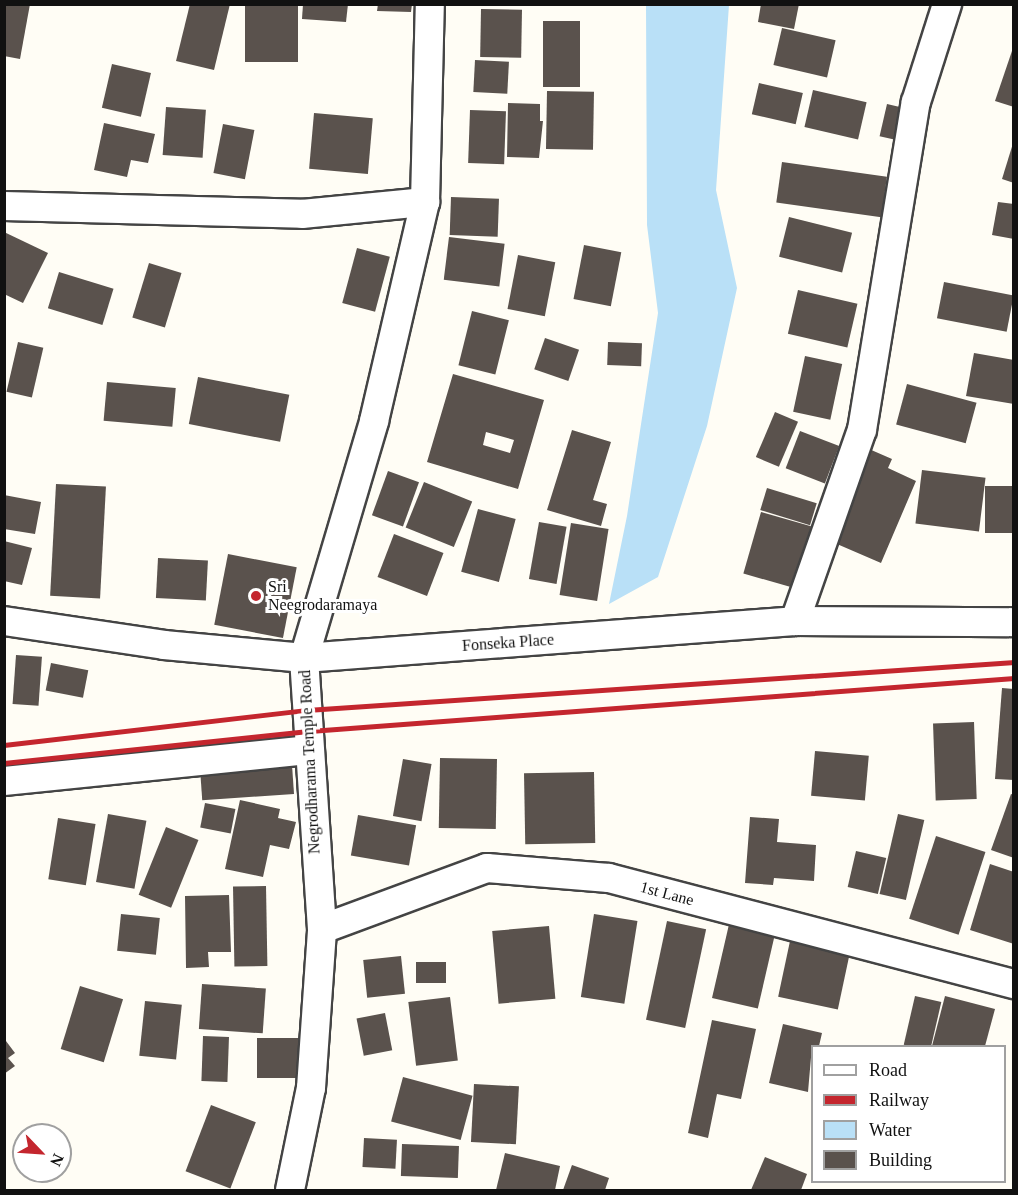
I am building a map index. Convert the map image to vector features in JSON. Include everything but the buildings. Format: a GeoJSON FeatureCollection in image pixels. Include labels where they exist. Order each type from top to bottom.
{"type":"FeatureCollection","features":[{"type":"Feature","properties":{"kind":"street","name":"Negrodharama Temple Road"},"geometry":{"type":"LineString","coordinates":[[290,1191],[311,1088],[322,929],[308,750],[304,658],[374,421],[425,202],[430,4]]}},
{"type":"Feature","properties":{"kind":"street"},"geometry":{"type":"LineString","coordinates":[[795,621],[862,430],[916,102],[947,4]]}},
{"type":"Feature","properties":{"kind":"street"},"geometry":{"type":"LineString","coordinates":[[4,206],[302,214],[425,202]]}},
{"type":"Feature","properties":{"kind":"street","name":"Fonseka Place"},"geometry":{"type":"LineString","coordinates":[[4,621],[164,645],[304,658],[795,621],[1014,622]]}},
{"type":"Feature","properties":{"kind":"street"},"geometry":{"type":"LineString","coordinates":[[4,781],[308,750]]}},
{"type":"Feature","properties":{"kind":"street","name":"1st Lane"},"geometry":{"type":"LineString","coordinates":[[322,929],[487,868],[609,878],[1014,984]]}},
{"type":"Feature","properties":{"kind":"water"},"geometry":{"type":"Polygon","coordinates":[[[646,5],[729,5],[716,190],[737,288],[707,426],[658,577],[609,604],[627,516],[658,313],[647,225],[646,5]]]}},
{"type":"Feature","properties":{"kind":"railway"},"geometry":{"type":"LineString","coordinates":[[4,745],[307,710],[1014,662]]}},
{"type":"Feature","properties":{"kind":"railway"},"geometry":{"type":"LineString","coordinates":[[4,763],[310,731],[1014,678]]}},
{"type":"Feature","properties":{"kind":"place","name":"Sri Neegrodaramaya"},"geometry":{"type":"Point","coordinates":[256,596]}}]}
